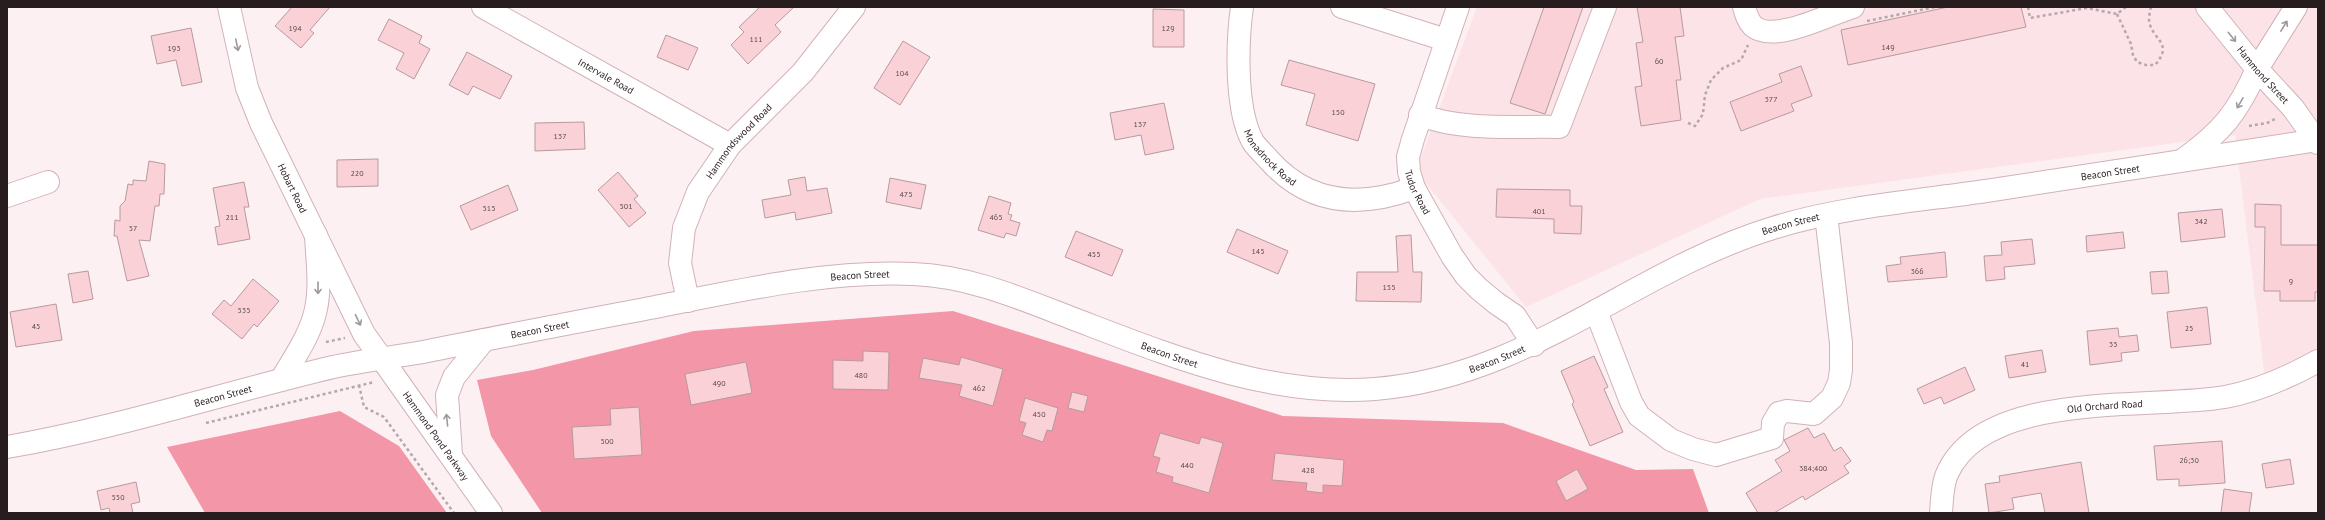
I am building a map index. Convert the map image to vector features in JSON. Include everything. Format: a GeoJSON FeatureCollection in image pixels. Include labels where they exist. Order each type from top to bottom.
{"type":"FeatureCollection","features":[{"type":"Feature","properties":{"kind":"main road","name":"Hobart Road"},"geometry":{"type":"LineString","coordinates":[[229,7],[247,88],[261,123],[364,334],[382,359]]}},
{"type":"Feature","properties":{"kind":"main road","name":"Intervale Road"},"geometry":{"type":"LineString","coordinates":[[484,7],[730,145]]}},
{"type":"Feature","properties":{"kind":"main road","name":"Hammondswood Road"},"geometry":{"type":"LineString","coordinates":[[688,301],[680,263],[684,228],[698,192],[730,145],[803,72],[854,7]]}},
{"type":"Feature","properties":{"kind":"main road","name":"Monadnock Road"},"geometry":{"type":"LineString","coordinates":[[1242,7],[1238,35],[1241,105],[1253,142],[1281,173],[1310,192],[1348,201],[1394,195],[1414,188]]}},
{"type":"Feature","properties":{"kind":"main road"},"geometry":{"type":"LineString","coordinates":[[1342,7],[1446,40]]}},
{"type":"Feature","properties":{"kind":"main road","name":"Tudor Road"},"geometry":{"type":"LineString","coordinates":[[1458,7],[1420,116],[1408,157],[1409,172],[1414,188],[1452,256],[1466,276],[1496,303],[1515,316],[1534,345]]}},
{"type":"Feature","properties":{"kind":"main road"},"geometry":{"type":"LineString","coordinates":[[1420,116],[1434,121],[1490,126],[1559,127],[1605,7]]}},
{"type":"Feature","properties":{"kind":"main road"},"geometry":{"type":"LineString","coordinates":[[1744,7],[1747,18],[1757,28],[1774,33],[1859,14]]}},
{"type":"Feature","properties":{"kind":"main road","name":"Hammond Street"},"geometry":{"type":"LineString","coordinates":[[2207,7],[2257,69],[2293,108],[2317,141]]}},
{"type":"Feature","properties":{"kind":"main road"},"geometry":{"type":"LineString","coordinates":[[2180,162],[2226,124],[2239,105],[2257,69],[2296,7]]}},
{"type":"Feature","properties":{"kind":"main road","name":"Beacon Street"},"geometry":{"type":"LineString","coordinates":[[7,447],[102,426],[343,365],[382,359],[688,301],[840,276],[899,274],[943,276],[992,288],[1156,350],[1216,369],[1296,387],[1373,389],[1423,383],[1471,371],[1534,345],[1662,275],[1738,240],[1782,225],[1826,215],[2317,141]]}},
{"type":"Feature","properties":{"kind":"main road"},"geometry":{"type":"LineString","coordinates":[[7,196],[48,182]]}},
{"type":"Feature","properties":{"kind":"main road"},"geometry":{"type":"LineString","coordinates":[[1596,311],[1631,402],[1639,416],[1671,440],[1693,449],[1716,455],[1772,438],[1773,423],[1779,413],[1787,411],[1814,414],[1832,398],[1839,383],[1842,343],[1826,215]]}},
{"type":"Feature","properties":{"kind":"main road"},"geometry":{"type":"LineString","coordinates":[[281,380],[300,348],[316,312],[318,294],[316,235]]}},
{"type":"Feature","properties":{"kind":"main road"},"geometry":{"type":"LineString","coordinates":[[452,458],[447,395],[454,378],[484,340]]}},
{"type":"Feature","properties":{"kind":"main road","name":"Hammond Pond Parkway"},"geometry":{"type":"LineString","coordinates":[[382,359],[491,513]]}},
{"type":"Feature","properties":{"kind":"main road","name":"Old Orchard Road"},"geometry":{"type":"LineString","coordinates":[[1941,513],[1947,475],[1957,459],[1969,446],[2001,425],[2020,419],[2068,409],[2225,397],[2266,386],[2318,361]]}},
{"type":"Feature","properties":{"kind":"path"},"geometry":{"type":"LineString","coordinates":[[1859,14],[1935,7]]}},
{"type":"Feature","properties":{"kind":"path"},"geometry":{"type":"LineString","coordinates":[[2028,7],[2030,18],[2087,8],[2117,14],[2126,7]]}},
{"type":"Feature","properties":{"kind":"path"},"geometry":{"type":"LineString","coordinates":[[2117,14],[2131,44],[2133,55],[2137,62],[2146,65],[2155,65],[2162,56],[2163,44],[2149,20],[2151,7]]}},
{"type":"Feature","properties":{"kind":"path"},"geometry":{"type":"LineString","coordinates":[[1688,123],[1695,126],[1703,114],[1705,95],[1711,80],[1723,68],[1741,60],[1757,28]]}},
{"type":"Feature","properties":{"kind":"path"},"geometry":{"type":"LineString","coordinates":[[2244,126],[2267,123],[2275,119]]}},
{"type":"Feature","properties":{"kind":"path"},"geometry":{"type":"LineString","coordinates":[[324,343],[350,337]]}},
{"type":"Feature","properties":{"kind":"path"},"geometry":{"type":"LineString","coordinates":[[360,389],[364,407],[384,417],[454,513]]}},
{"type":"Feature","properties":{"kind":"shaded area"},"geometry":{"type":"Polygon","coordinates":[[[1477,7],[2318,7],[2318,360],[2266,386],[2235,135],[1760,199],[1526,307],[1416,171],[1477,7]]]}},
{"type":"Feature","properties":{"kind":"shaded area"},"geometry":{"type":"Polygon","coordinates":[[[953,311],[1283,416],[1503,423],[1636,470],[1693,469],[1709,513],[542,513],[491,436],[477,380],[533,370],[694,331],[953,311]]]}},
{"type":"Feature","properties":{"kind":"shaded area"},"geometry":{"type":"Polygon","coordinates":[[[340,411],[399,446],[447,513],[205,513],[167,447],[340,411]]]}},
{"type":"Feature","properties":{"kind":"building"},"geometry":{"type":"Polygon","coordinates":[[[292,7],[330,7],[310,30],[314,33],[301,48],[275,26],[292,7]]]}},
{"type":"Feature","properties":{"kind":"building"},"geometry":{"type":"Polygon","coordinates":[[[760,7],[794,7],[775,25],[781,32],[748,64],[731,45],[744,32],[739,27],[760,7]]]}},
{"type":"Feature","properties":{"kind":"building"},"geometry":{"type":"Polygon","coordinates":[[[1544,7],[1583,7],[1545,114],[1510,103],[1544,7]]]}},
{"type":"Feature","properties":{"kind":"building"},"geometry":{"type":"Polygon","coordinates":[[[1637,7],[1680,7],[1684,36],[1675,37],[1681,80],[1676,80],[1681,120],[1641,126],[1635,87],[1642,86],[1636,43],[1643,42],[1637,7]]]}},
{"type":"Feature","properties":{"kind":"building"},"geometry":{"type":"Polygon","coordinates":[[[1948,7],[2021,7],[2026,27],[1848,65],[1841,30],[1948,7]]]}},
{"type":"Feature","properties":{"kind":"building"},"geometry":{"type":"Polygon","coordinates":[[[1153,9],[1184,10],[1184,47],[1153,47],[1153,9]]]}},
{"type":"Feature","properties":{"kind":"building"},"geometry":{"type":"Polygon","coordinates":[[[389,19],[422,36],[419,43],[430,49],[414,79],[396,69],[404,53],[378,40],[389,19]]]}},
{"type":"Feature","properties":{"kind":"building"},"geometry":{"type":"Polygon","coordinates":[[[191,28],[202,82],[182,86],[176,60],[157,64],[151,36],[191,28]]]}},
{"type":"Feature","properties":{"kind":"building"},"geometry":{"type":"Polygon","coordinates":[[[666,35],[698,48],[688,70],[657,57],[666,35]]]}},
{"type":"Feature","properties":{"kind":"building"},"geometry":{"type":"Polygon","coordinates":[[[903,41],[930,57],[900,105],[874,88],[903,41]]]}},
{"type":"Feature","properties":{"kind":"building"},"geometry":{"type":"Polygon","coordinates":[[[467,52],[512,76],[500,99],[473,86],[468,95],[449,85],[467,52]]]}},
{"type":"Feature","properties":{"kind":"building"},"geometry":{"type":"Polygon","coordinates":[[[1289,60],[1375,84],[1358,141],[1306,125],[1315,94],[1281,85],[1289,60]]]}},
{"type":"Feature","properties":{"kind":"building"},"geometry":{"type":"Polygon","coordinates":[[[1801,66],[1812,96],[1791,104],[1794,111],[1741,131],[1730,102],[1782,82],[1779,74],[1801,66]]]}},
{"type":"Feature","properties":{"kind":"building"},"geometry":{"type":"Polygon","coordinates":[[[1164,103],[1174,149],[1145,155],[1141,135],[1115,140],[1110,113],[1164,103]]]}},
{"type":"Feature","properties":{"kind":"building"},"geometry":{"type":"Polygon","coordinates":[[[584,122],[585,149],[535,151],[535,123],[584,122]]]}},
{"type":"Feature","properties":{"kind":"building"},"geometry":{"type":"Polygon","coordinates":[[[378,159],[378,186],[337,187],[337,160],[378,159]]]}},
{"type":"Feature","properties":{"kind":"building"},"geometry":{"type":"Polygon","coordinates":[[[149,161],[165,164],[164,194],[160,194],[159,206],[155,206],[150,241],[139,240],[149,276],[127,281],[117,236],[114,236],[115,220],[120,221],[120,206],[125,201],[128,184],[133,185],[133,180],[146,181],[149,161]]]}},
{"type":"Feature","properties":{"kind":"building"},"geometry":{"type":"Polygon","coordinates":[[[618,172],[638,196],[634,199],[646,213],[629,227],[598,190],[618,172]]]}},
{"type":"Feature","properties":{"kind":"building"},"geometry":{"type":"Polygon","coordinates":[[[805,177],[807,191],[827,188],[832,213],[796,220],[795,212],[765,218],[762,200],[791,195],[788,180],[805,177]]]}},
{"type":"Feature","properties":{"kind":"building"},"geometry":{"type":"Polygon","coordinates":[[[890,178],[926,185],[921,209],[886,202],[890,178]]]}},
{"type":"Feature","properties":{"kind":"building"},"geometry":{"type":"Polygon","coordinates":[[[244,182],[249,207],[244,207],[250,239],[218,245],[215,227],[220,226],[213,188],[244,182]]]}},
{"type":"Feature","properties":{"kind":"building"},"geometry":{"type":"Polygon","coordinates":[[[508,185],[518,210],[471,230],[460,206],[508,185]]]}},
{"type":"Feature","properties":{"kind":"building"},"geometry":{"type":"Polygon","coordinates":[[[1497,189],[1570,190],[1570,206],[1582,206],[1581,234],[1554,233],[1554,219],[1496,217],[1497,189]]]}},
{"type":"Feature","properties":{"kind":"building"},"geometry":{"type":"Polygon","coordinates":[[[989,196],[1011,203],[1008,214],[1012,215],[1010,220],[1020,223],[1016,236],[1006,233],[1004,238],[978,230],[989,196]]]}},
{"type":"Feature","properties":{"kind":"building"},"geometry":{"type":"Polygon","coordinates":[[[2255,204],[2281,205],[2281,245],[2318,245],[2318,292],[2315,292],[2315,301],[2280,301],[2280,291],[2264,291],[2265,227],[2255,227],[2255,204]]]}},
{"type":"Feature","properties":{"kind":"building"},"geometry":{"type":"Polygon","coordinates":[[[2222,209],[2225,237],[2181,242],[2178,213],[2222,209]]]}},
{"type":"Feature","properties":{"kind":"building"},"geometry":{"type":"Polygon","coordinates":[[[1237,229],[1288,251],[1278,274],[1227,252],[1237,229]]]}},
{"type":"Feature","properties":{"kind":"building"},"geometry":{"type":"Polygon","coordinates":[[[1076,231],[1123,250],[1112,276],[1065,257],[1076,231]]]}},
{"type":"Feature","properties":{"kind":"building"},"geometry":{"type":"Polygon","coordinates":[[[2123,232],[2125,248],[2087,252],[2086,236],[2123,232]]]}},
{"type":"Feature","properties":{"kind":"building"},"geometry":{"type":"Polygon","coordinates":[[[1411,235],[1413,272],[1422,272],[1421,302],[1356,301],[1357,272],[1398,272],[1396,236],[1411,235]]]}},
{"type":"Feature","properties":{"kind":"building"},"geometry":{"type":"Polygon","coordinates":[[[2032,239],[2035,264],[2004,267],[2005,279],[1986,281],[1984,256],[2002,255],[2001,242],[2032,239]]]}},
{"type":"Feature","properties":{"kind":"building"},"geometry":{"type":"Polygon","coordinates":[[[1945,252],[1947,277],[1888,282],[1886,266],[1901,264],[1900,257],[1945,252]]]}},
{"type":"Feature","properties":{"kind":"building"},"geometry":{"type":"Polygon","coordinates":[[[88,271],[93,299],[73,303],[68,274],[88,271]]]}},
{"type":"Feature","properties":{"kind":"building"},"geometry":{"type":"Polygon","coordinates":[[[2167,271],[2169,293],[2152,294],[2150,272],[2167,271]]]}},
{"type":"Feature","properties":{"kind":"building"},"geometry":{"type":"Polygon","coordinates":[[[253,279],[279,301],[257,327],[254,324],[242,339],[212,314],[224,300],[231,306],[253,279]]]}},
{"type":"Feature","properties":{"kind":"building"},"geometry":{"type":"Polygon","coordinates":[[[56,304],[62,340],[16,347],[10,312],[56,304]]]}},
{"type":"Feature","properties":{"kind":"building"},"geometry":{"type":"Polygon","coordinates":[[[2207,307],[2211,344],[2171,348],[2167,312],[2207,307]]]}},
{"type":"Feature","properties":{"kind":"building"},"geometry":{"type":"Polygon","coordinates":[[[2118,328],[2119,337],[2137,335],[2139,351],[2121,353],[2122,361],[2090,365],[2087,331],[2118,328]]]}},
{"type":"Feature","properties":{"kind":"building"},"geometry":{"type":"Polygon","coordinates":[[[2042,350],[2046,372],[2009,378],[2005,356],[2042,350]]]}},
{"type":"Feature","properties":{"kind":"building"},"geometry":{"type":"Polygon","coordinates":[[[863,351],[889,352],[888,390],[833,389],[833,360],[863,361],[863,351]]]}},
{"type":"Feature","properties":{"kind":"building"},"geometry":{"type":"Polygon","coordinates":[[[1594,356],[1608,387],[1604,389],[1623,432],[1590,446],[1572,404],[1574,402],[1561,371],[1594,356]]]}},
{"type":"Feature","properties":{"kind":"building"},"geometry":{"type":"Polygon","coordinates":[[[961,357],[1003,369],[993,406],[959,396],[962,385],[919,378],[923,358],[959,365],[961,357]]]}},
{"type":"Feature","properties":{"kind":"building"},"geometry":{"type":"Polygon","coordinates":[[[746,362],[752,393],[691,405],[685,374],[746,362]]]}},
{"type":"Feature","properties":{"kind":"building"},"geometry":{"type":"Polygon","coordinates":[[[1965,367],[1975,390],[1944,404],[1941,397],[1924,404],[1917,389],[1965,367]]]}},
{"type":"Feature","properties":{"kind":"building"},"geometry":{"type":"Polygon","coordinates":[[[1072,392],[1088,396],[1084,412],[1068,408],[1072,392]]]}},
{"type":"Feature","properties":{"kind":"building"},"geometry":{"type":"Polygon","coordinates":[[[1025,398],[1058,408],[1052,431],[1047,430],[1043,442],[1022,435],[1026,423],[1019,421],[1025,398]]]}},
{"type":"Feature","properties":{"kind":"building"},"geometry":{"type":"Polygon","coordinates":[[[639,407],[642,455],[574,459],[572,427],[611,425],[610,409],[639,407]]]}},
{"type":"Feature","properties":{"kind":"building"},"geometry":{"type":"Polygon","coordinates":[[[1808,428],[1814,438],[1824,433],[1834,451],[1841,447],[1851,461],[1844,466],[1849,473],[1805,500],[1803,496],[1774,513],[1758,513],[1746,493],[1782,471],[1775,460],[1790,451],[1784,440],[1808,428]]]}},
{"type":"Feature","properties":{"kind":"building"},"geometry":{"type":"Polygon","coordinates":[[[1160,433],[1199,444],[1201,437],[1223,443],[1209,493],[1172,482],[1173,477],[1156,472],[1160,458],[1153,456],[1160,433]]]}},
{"type":"Feature","properties":{"kind":"building"},"geometry":{"type":"Polygon","coordinates":[[[2222,441],[2225,483],[2179,486],[2179,479],[2157,480],[2154,446],[2222,441]]]}},
{"type":"Feature","properties":{"kind":"building"},"geometry":{"type":"Polygon","coordinates":[[[1275,453],[1344,460],[1342,486],[1323,485],[1323,493],[1306,491],[1307,483],[1272,480],[1275,453]]]}},
{"type":"Feature","properties":{"kind":"building"},"geometry":{"type":"Polygon","coordinates":[[[2290,459],[2294,484],[2266,488],[2262,464],[2290,459]]]}},
{"type":"Feature","properties":{"kind":"building"},"geometry":{"type":"Polygon","coordinates":[[[2081,462],[2089,513],[2045,513],[2041,493],[2012,498],[2014,509],[1989,513],[1985,484],[2000,482],[1999,476],[2081,462]]]}},
{"type":"Feature","properties":{"kind":"building"},"geometry":{"type":"Polygon","coordinates":[[[1577,469],[1588,489],[1566,501],[1556,481],[1577,469]]]}},
{"type":"Feature","properties":{"kind":"building"},"geometry":{"type":"Polygon","coordinates":[[[136,482],[140,502],[131,504],[133,513],[110,513],[109,508],[101,510],[97,491],[136,482]]]}},
{"type":"Feature","properties":{"kind":"building"},"geometry":{"type":"Polygon","coordinates":[[[2224,489],[2252,493],[2249,513],[2221,513],[2224,489]]]}}]}
